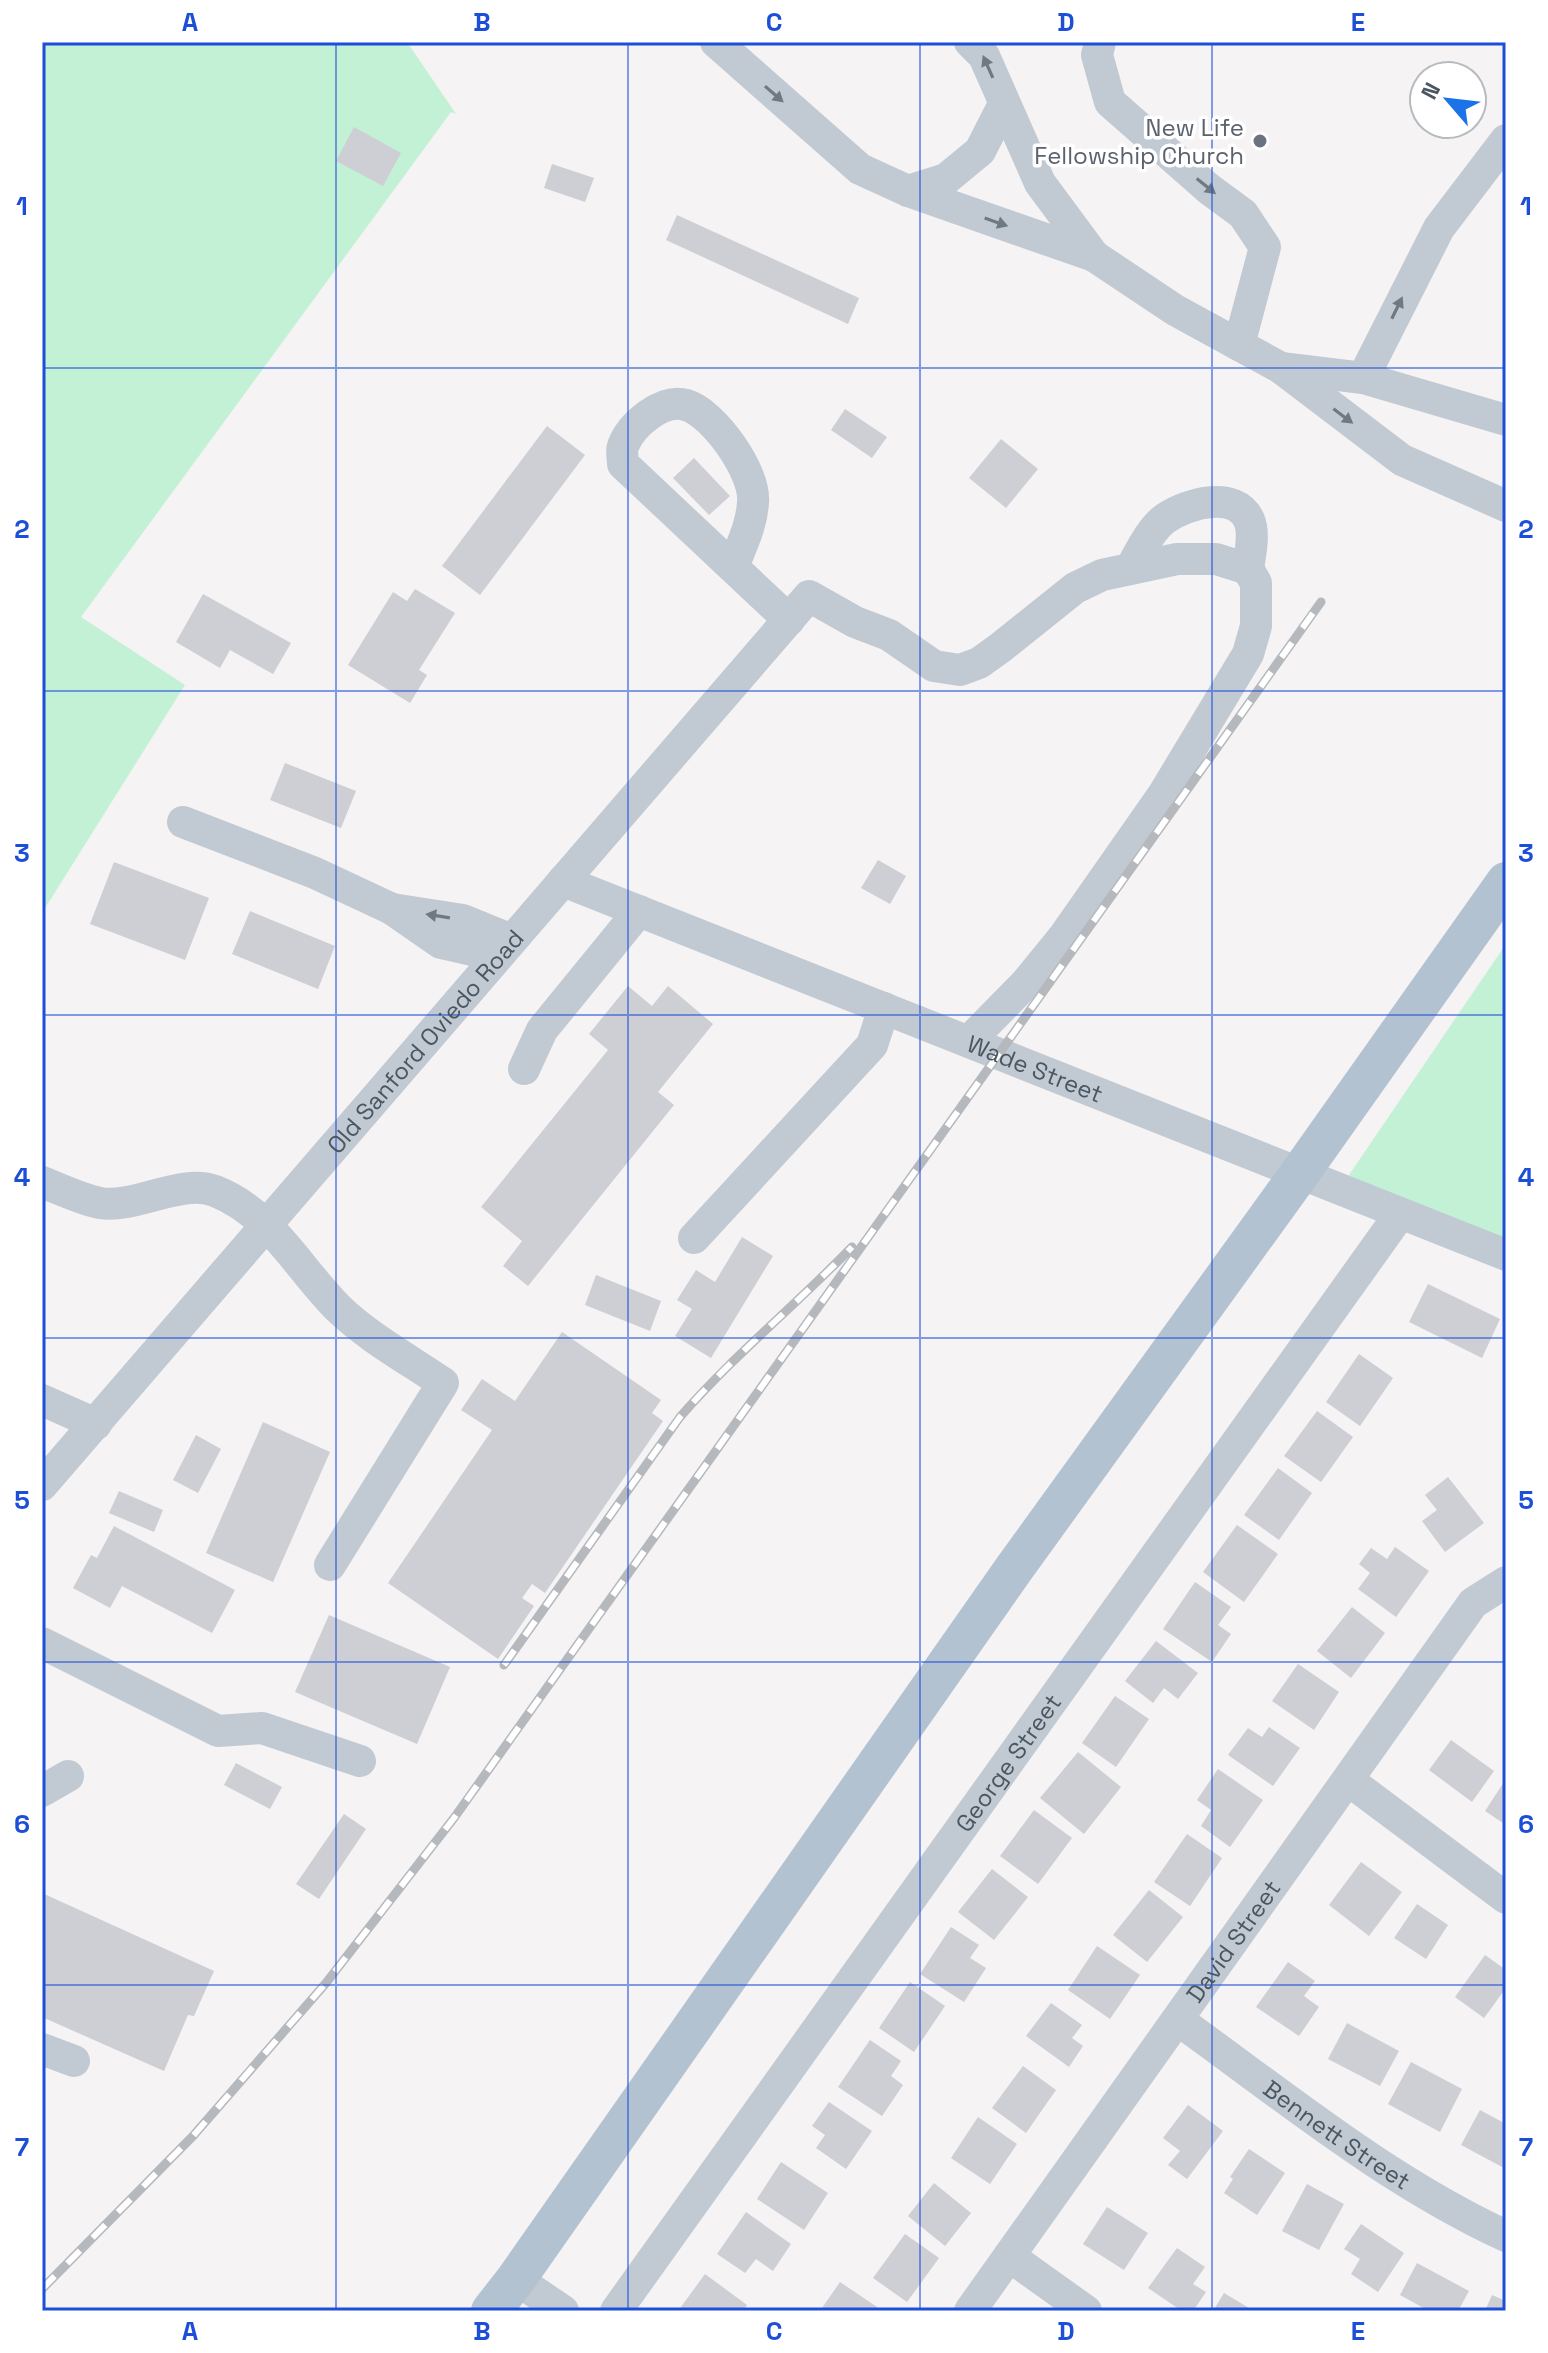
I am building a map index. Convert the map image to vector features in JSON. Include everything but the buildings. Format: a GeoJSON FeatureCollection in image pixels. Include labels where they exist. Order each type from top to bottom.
{"type":"FeatureCollection","features":[{"type":"Feature","properties":{"kind":"main road"},"geometry":{"type":"LineString","coordinates":[[491,2311],[1013,1570],[1506,882]]}},
{"type":"Feature","properties":{"kind":"street"},"geometry":{"type":"LineString","coordinates":[[716,42],[860,169],[908,191],[1094,256],[1175,310],[1281,368],[1402,460],[1506,506]]}},
{"type":"Feature","properties":{"kind":"street"},"geometry":{"type":"LineString","coordinates":[[970,42],[984,56],[1040,183],[1094,256]]}},
{"type":"Feature","properties":{"kind":"street"},"geometry":{"type":"LineString","coordinates":[[1100,42],[1097,55],[1110,102],[1209,189],[1243,214],[1265,247],[1239,345]]}},
{"type":"Feature","properties":{"kind":"street"},"geometry":{"type":"LineString","coordinates":[[908,191],[946,179],[980,151],[1004,104]]}},
{"type":"Feature","properties":{"kind":"street"},"geometry":{"type":"LineString","coordinates":[[1363,378],[1439,228],[1506,140]]}},
{"type":"Feature","properties":{"kind":"street"},"geometry":{"type":"LineString","coordinates":[[1281,368],[1363,378],[1506,420]]}},
{"type":"Feature","properties":{"kind":"street"},"geometry":{"type":"LineString","coordinates":[[733,567],[749,525],[754,500],[751,479],[728,442],[703,414],[685,404],[665,405],[637,425],[622,448],[623,464],[733,567],[799,608],[855,622],[889,635],[934,666],[960,670],[979,663],[1075,588],[1102,575],[1177,559],[1216,559],[1248,569]]}},
{"type":"Feature","properties":{"kind":"street"},"geometry":{"type":"LineString","coordinates":[[969,1041],[1026,983],[1065,935],[1163,795],[1248,654],[1256,626],[1256,583],[1248,569],[1250,522],[1240,507],[1228,502],[1210,503],[1165,518],[1131,568]]}},
{"type":"Feature","properties":{"kind":"street","name":"Old Sanford Oviedo Road"},"geometry":{"type":"LineString","coordinates":[[42,1485],[799,608]]}},
{"type":"Feature","properties":{"kind":"street"},"geometry":{"type":"LineString","coordinates":[[183,822],[315,873],[392,909],[463,920],[505,948]]}},
{"type":"Feature","properties":{"kind":"street","name":"Wade Street"},"geometry":{"type":"LineString","coordinates":[[563,881],[1506,1255]]}},
{"type":"Feature","properties":{"kind":"street"},"geometry":{"type":"LineString","coordinates":[[524,1069],[542,1030],[639,911]]}},
{"type":"Feature","properties":{"kind":"street"},"geometry":{"type":"LineString","coordinates":[[694,1238],[872,1045],[884,1008]]}},
{"type":"Feature","properties":{"kind":"street"},"geometry":{"type":"LineString","coordinates":[[42,1182],[100,1203],[204,1189],[227,1197],[268,1225],[337,1307],[361,1328],[443,1383],[330,1565]]}},
{"type":"Feature","properties":{"kind":"street","name":"George Street"},"geometry":{"type":"LineString","coordinates":[[616,2311],[1400,1214]]}},
{"type":"Feature","properties":{"kind":"street"},"geometry":{"type":"LineString","coordinates":[[42,1400],[96,1424]]}},
{"type":"Feature","properties":{"kind":"street","name":"David Street"},"geometry":{"type":"LineString","coordinates":[[970,2311],[1473,1603],[1506,1582]]}},
{"type":"Feature","properties":{"kind":"street"},"geometry":{"type":"LineString","coordinates":[[42,1643],[218,1731],[262,1728],[360,1761]]}},
{"type":"Feature","properties":{"kind":"street"},"geometry":{"type":"LineString","coordinates":[[1348,1780],[1506,1898]]}},
{"type":"Feature","properties":{"kind":"street","name":"Bennett Street"},"geometry":{"type":"LineString","coordinates":[[1178,2020],[1375,2162],[1440,2203],[1506,2236]]}},
{"type":"Feature","properties":{"kind":"street"},"geometry":{"type":"LineString","coordinates":[[42,2049],[74,2061]]}},
{"type":"Feature","properties":{"kind":"street"},"geometry":{"type":"LineString","coordinates":[[1009,2256],[1086,2311]]}},
{"type":"Feature","properties":{"kind":"street"},"geometry":{"type":"LineString","coordinates":[[516,2279],[563,2311]]}},
{"type":"Feature","properties":{"kind":"green space"},"geometry":{"type":"Polygon","coordinates":[[[42,42],[407,42],[456,114],[451,112],[81,617],[185,685],[42,913],[42,42]]]}},
{"type":"Feature","properties":{"kind":"green space"},"geometry":{"type":"Polygon","coordinates":[[[1506,944],[1506,1241],[1347,1178],[1506,944]]]}},
{"type":"Feature","properties":{"kind":"railway"},"geometry":{"type":"LineString","coordinates":[[42,2289],[193,2136],[326,1983],[454,1818],[1321,602]]}},
{"type":"Feature","properties":{"kind":"railway"},"geometry":{"type":"LineString","coordinates":[[504,1665],[680,1417],[721,1373],[852,1247]]}},
{"type":"Feature","properties":{"kind":"place","name":"New Life Fellowship Church"},"geometry":{"type":"Point","coordinates":[1260,141]}}]}
